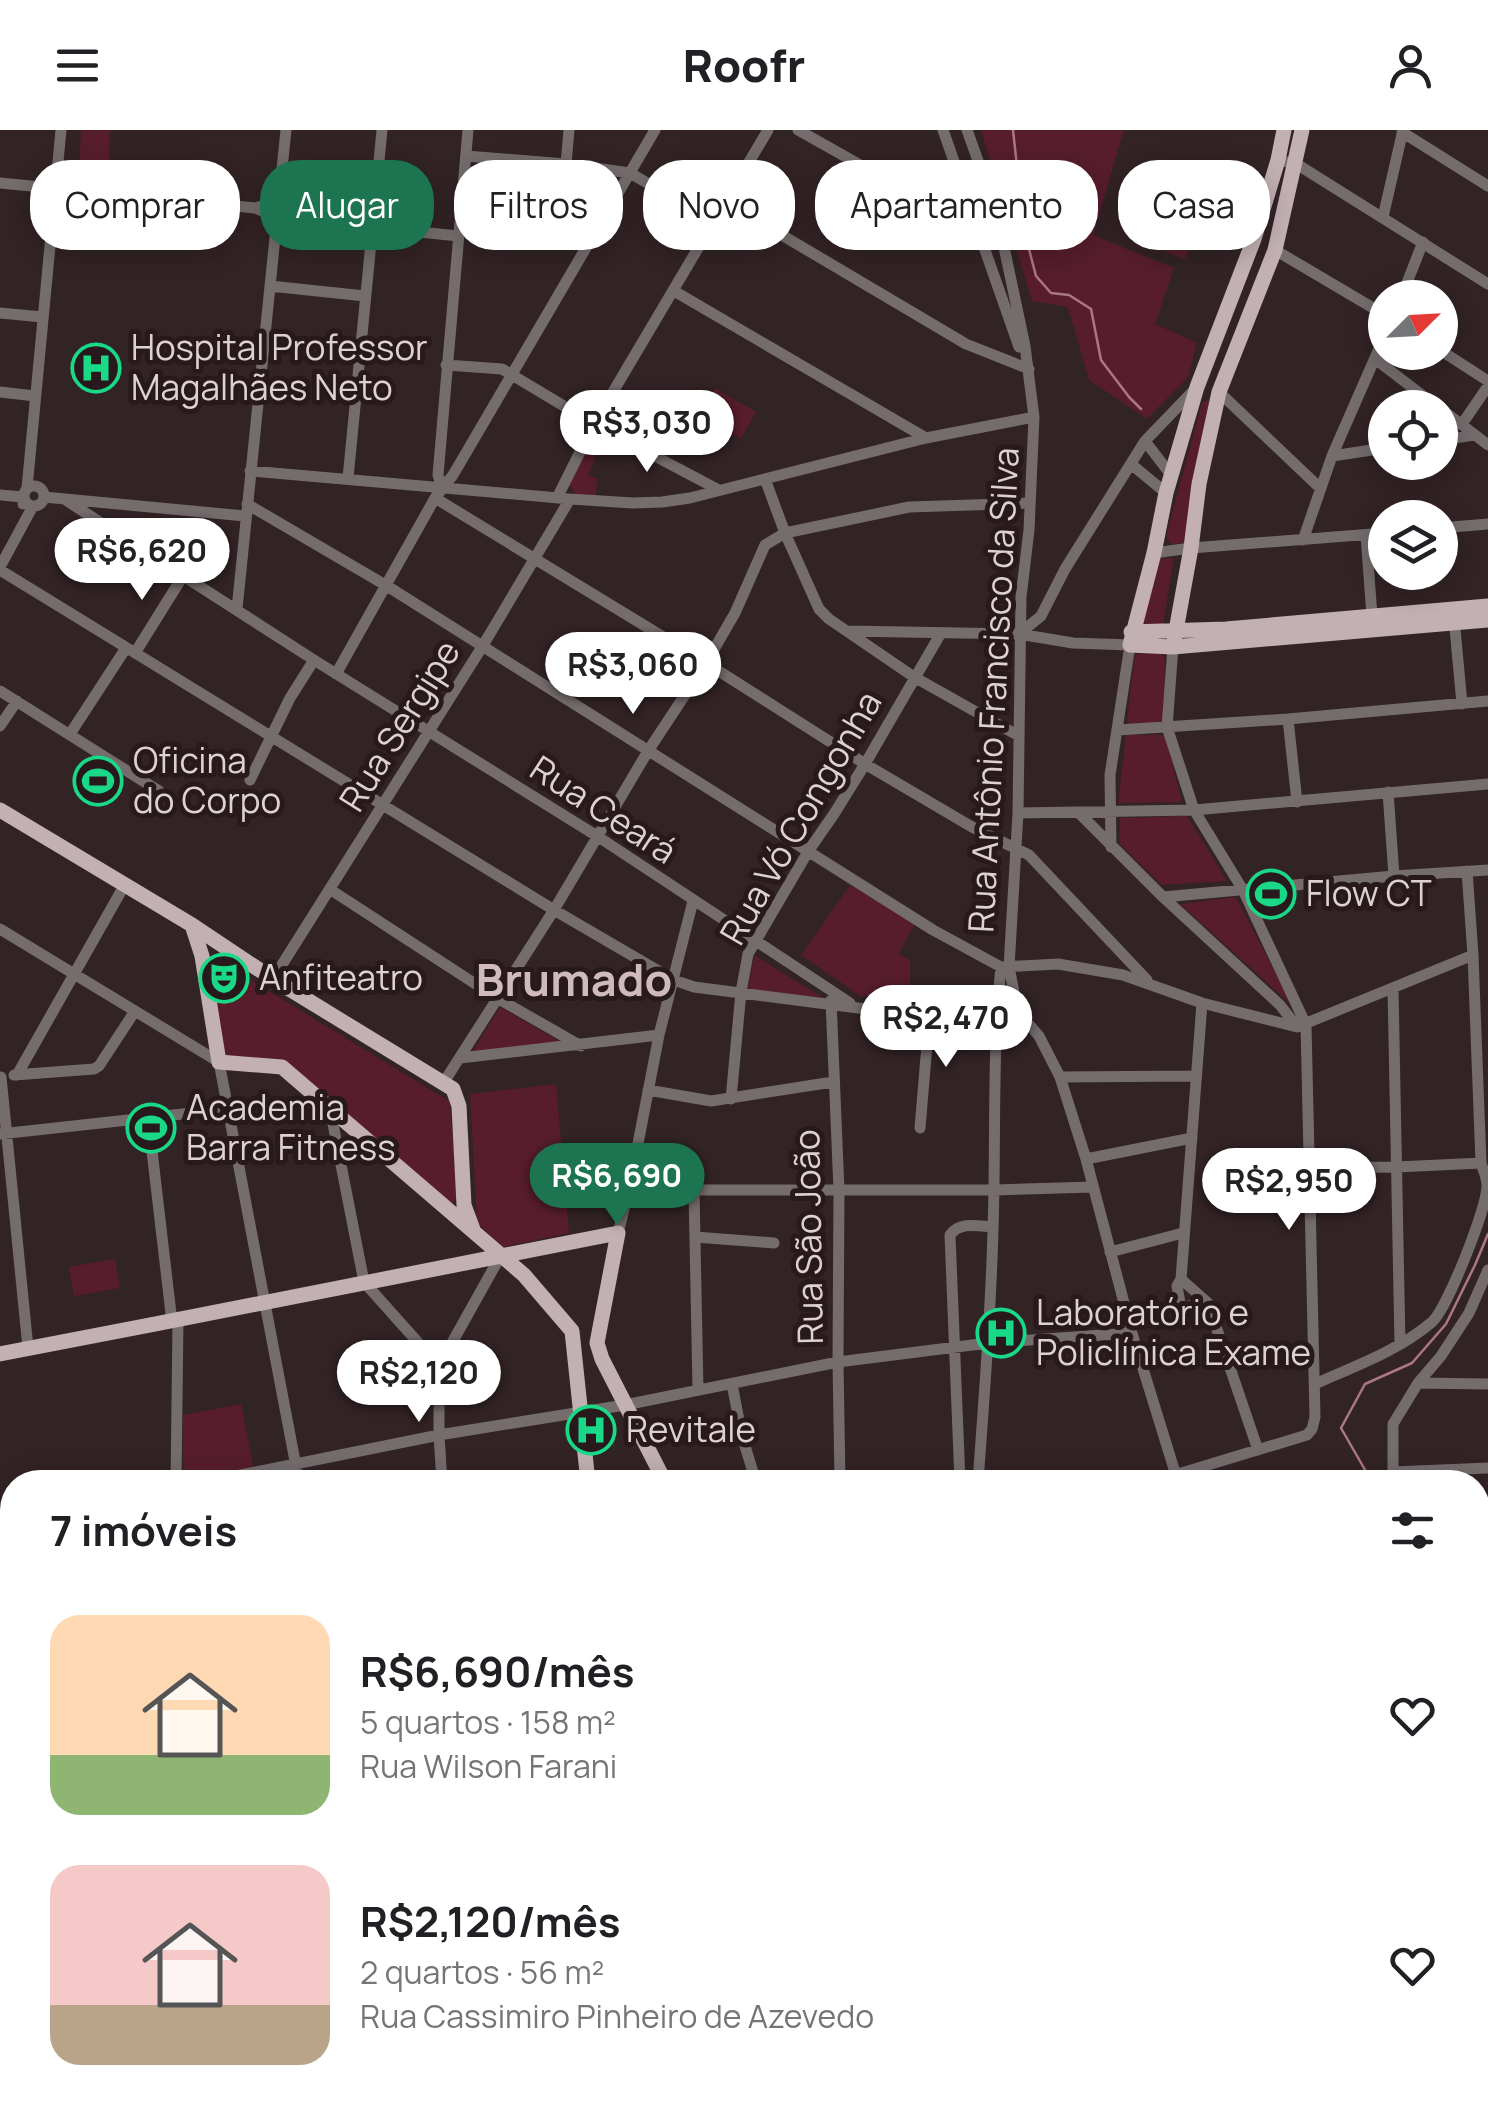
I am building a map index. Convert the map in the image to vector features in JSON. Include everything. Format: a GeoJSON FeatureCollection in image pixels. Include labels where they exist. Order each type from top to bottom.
{"type":"FeatureCollection","features":[{"type":"Feature","properties":{"kind":"main road"},"geometry":{"type":"LineString","coordinates":[[1270,186],[1284,130]]}},
{"type":"Feature","properties":{"kind":"main road"},"geometry":{"type":"LineString","coordinates":[[1174,639],[1218,392],[1275,250],[1302,130]]}},
{"type":"Feature","properties":{"kind":"main road"},"geometry":{"type":"LineString","coordinates":[[1270,247],[1275,250]]}},
{"type":"Feature","properties":{"kind":"main road"},"geometry":{"type":"LineString","coordinates":[[1250,250],[1197,387],[1130,638],[1174,639],[1454,616],[1488,606]]}},
{"type":"Feature","properties":{"kind":"main road"},"geometry":{"type":"LineString","coordinates":[[1174,639],[1372,616],[1408,620]]}},
{"type":"Feature","properties":{"kind":"main road"},"geometry":{"type":"LineString","coordinates":[[1454,616],[1488,620]]}},
{"type":"Feature","properties":{"kind":"main road"},"geometry":{"type":"LineString","coordinates":[[0,810],[192,924],[273,979],[444,1082],[457,1095],[464,1204],[474,1232]]}},
{"type":"Feature","properties":{"kind":"main road"},"geometry":{"type":"LineString","coordinates":[[192,924],[202,956],[219,1062],[282,1067],[524,1275],[572,1330],[587,1470]]}},
{"type":"Feature","properties":{"kind":"main road"},"geometry":{"type":"LineString","coordinates":[[202,956],[216,950],[233,952]]}},
{"type":"Feature","properties":{"kind":"main road"},"geometry":{"type":"LineString","coordinates":[[446,1208],[464,1204]]}},
{"type":"Feature","properties":{"kind":"main road"},"geometry":{"type":"LineString","coordinates":[[0,1354],[618,1233],[597,1343],[659,1470]]}},
{"type":"Feature","properties":{"kind":"main road"},"geometry":{"type":"LineString","coordinates":[[583,1240],[600,1243],[608,1250],[612,1263]]}},
{"type":"Feature","properties":{"kind":"main road"},"geometry":{"type":"LineString","coordinates":[[524,1275],[522,1263],[533,1249]]}},
{"type":"Feature","properties":{"kind":"main road"},"geometry":{"type":"LineString","coordinates":[[572,1330],[585,1332],[601,1324]]}},
{"type":"Feature","properties":{"kind":"street"},"geometry":{"type":"LineString","coordinates":[[58,160],[61,130]]}},
{"type":"Feature","properties":{"kind":"street"},"geometry":{"type":"LineString","coordinates":[[283,160],[286,130]]}},
{"type":"Feature","properties":{"kind":"street"},"geometry":{"type":"LineString","coordinates":[[379,160],[382,130]]}},
{"type":"Feature","properties":{"kind":"street"},"geometry":{"type":"LineString","coordinates":[[466,160],[468,130]]}},
{"type":"Feature","properties":{"kind":"street"},"geometry":{"type":"LineString","coordinates":[[566,160],[569,130]]}},
{"type":"Feature","properties":{"kind":"street"},"geometry":{"type":"LineString","coordinates":[[336,674],[438,493],[454,475],[655,130]]}},
{"type":"Feature","properties":{"kind":"street","name":"Rua Sergipe"},"geometry":{"type":"LineString","coordinates":[[750,160],[768,130]]}},
{"type":"Feature","properties":{"kind":"street"},"geometry":{"type":"LineString","coordinates":[[798,130],[850,160]]}},
{"type":"Feature","properties":{"kind":"street","name":"Rua Antônio Francisco da Silva"},"geometry":{"type":"LineString","coordinates":[[942,130],[953,160]]}},
{"type":"Feature","properties":{"kind":"street","name":"Rua Antônio Francisco da Silva"},"geometry":{"type":"LineString","coordinates":[[967,130],[978,160]]}},
{"type":"Feature","properties":{"kind":"street"},"geometry":{"type":"LineString","coordinates":[[1383,216],[1402,131],[1488,186]]}},
{"type":"Feature","properties":{"kind":"street"},"geometry":{"type":"LineString","coordinates":[[466,156],[516,160]]}},
{"type":"Feature","properties":{"kind":"street"},"geometry":{"type":"LineString","coordinates":[[1278,160],[1296,164],[1488,284]]}},
{"type":"Feature","properties":{"kind":"street"},"geometry":{"type":"LineString","coordinates":[[623,172],[643,181]]}},
{"type":"Feature","properties":{"kind":"street"},"geometry":{"type":"LineString","coordinates":[[0,184],[30,187]]}},
{"type":"Feature","properties":{"kind":"street"},"geometry":{"type":"LineString","coordinates":[[254,208],[260,206]]}},
{"type":"Feature","properties":{"kind":"street"},"geometry":{"type":"LineString","coordinates":[[240,207],[260,210]]}},
{"type":"Feature","properties":{"kind":"street"},"geometry":{"type":"LineString","coordinates":[[1407,280],[1423,242]]}},
{"type":"Feature","properties":{"kind":"street"},"geometry":{"type":"LineString","coordinates":[[795,243],[966,344],[1029,369]]}},
{"type":"Feature","properties":{"kind":"street"},"geometry":{"type":"LineString","coordinates":[[49,250],[35,396],[32,492],[24,524],[0,568],[270,738],[674,980],[694,987],[831,997]]}},
{"type":"Feature","properties":{"kind":"street"},"geometry":{"type":"LineString","coordinates":[[237,608],[273,250]]}},
{"type":"Feature","properties":{"kind":"street"},"geometry":{"type":"LineString","coordinates":[[348,478],[370,250]]}},
{"type":"Feature","properties":{"kind":"street"},"geometry":{"type":"LineString","coordinates":[[438,493],[457,250]]}},
{"type":"Feature","properties":{"kind":"street","name":"Rua Sergipe"},"geometry":{"type":"LineString","coordinates":[[273,979],[535,561],[594,424],[698,250]]}},
{"type":"Feature","properties":{"kind":"street","name":"Rua Antônio Francisco da Silva"},"geometry":{"type":"LineString","coordinates":[[986,250],[1029,369]]}},
{"type":"Feature","properties":{"kind":"street","name":"Rua Antônio Francisco da Silva"},"geometry":{"type":"LineString","coordinates":[[1005,250],[1029,369],[1034,417],[1019,634],[1018,813],[1005,967],[1018,1012]]}},
{"type":"Feature","properties":{"kind":"street"},"geometry":{"type":"LineString","coordinates":[[1275,250],[1368,305]]}},
{"type":"Feature","properties":{"kind":"street"},"geometry":{"type":"LineString","coordinates":[[270,286],[365,296]]}},
{"type":"Feature","properties":{"kind":"street"},"geometry":{"type":"LineString","coordinates":[[674,292],[926,438]]}},
{"type":"Feature","properties":{"kind":"street"},"geometry":{"type":"LineString","coordinates":[[0,312],[42,317]]}},
{"type":"Feature","properties":{"kind":"street"},"geometry":{"type":"LineString","coordinates":[[1458,363],[1488,384],[1462,424]]}},
{"type":"Feature","properties":{"kind":"street"},"geometry":{"type":"LineString","coordinates":[[446,364],[502,369],[594,424],[720,490]]}},
{"type":"Feature","properties":{"kind":"street"},"geometry":{"type":"LineString","coordinates":[[1303,540],[1332,456],[1370,370]]}},
{"type":"Feature","properties":{"kind":"street"},"geometry":{"type":"LineString","coordinates":[[1390,370],[1416,390]]}},
{"type":"Feature","properties":{"kind":"street"},"geometry":{"type":"LineString","coordinates":[[1019,634],[1041,616],[1065,569],[1145,441],[1197,387]]}},
{"type":"Feature","properties":{"kind":"street"},"geometry":{"type":"LineString","coordinates":[[0,392],[35,396]]}},
{"type":"Feature","properties":{"kind":"street"},"geometry":{"type":"LineString","coordinates":[[1218,392],[1321,489]]}},
{"type":"Feature","properties":{"kind":"street"},"geometry":{"type":"LineString","coordinates":[[250,470],[348,478],[438,493],[662,502],[926,438],[1034,417]]}},
{"type":"Feature","properties":{"kind":"street"},"geometry":{"type":"LineString","coordinates":[[1458,421],[1488,445]]}},
{"type":"Feature","properties":{"kind":"street"},"geometry":{"type":"LineString","coordinates":[[1458,437],[1475,435]]}},
{"type":"Feature","properties":{"kind":"street"},"geometry":{"type":"LineString","coordinates":[[1145,441],[1171,475]]}},
{"type":"Feature","properties":{"kind":"street"},"geometry":{"type":"LineString","coordinates":[[1332,456],[1368,451]]}},
{"type":"Feature","properties":{"kind":"street"},"geometry":{"type":"LineString","coordinates":[[1130,464],[1166,492]]}},
{"type":"Feature","properties":{"kind":"street"},"geometry":{"type":"LineString","coordinates":[[765,479],[819,609],[914,677],[1019,736]]}},
{"type":"Feature","properties":{"kind":"street"},"geometry":{"type":"LineString","coordinates":[[0,494],[32,492],[64,499],[246,510],[386,586],[933,930],[1005,967],[1058,964],[1123,975],[1202,1003],[1301,1026],[1473,954]]}},
{"type":"Feature","properties":{"kind":"street"},"geometry":{"type":"LineString","coordinates":[[438,493],[535,561],[865,764],[972,827],[1030,855],[1150,984]]}},
{"type":"Feature","properties":{"kind":"street","name":"Rua Ceará"},"geometry":{"type":"LineString","coordinates":[[64,499],[756,939],[831,997],[858,1008],[930,1008]]}},
{"type":"Feature","properties":{"kind":"street"},"geometry":{"type":"LineString","coordinates":[[444,1082],[706,663],[735,613],[765,545],[785,533],[909,507],[1030,503]]}},
{"type":"Feature","properties":{"kind":"street"},"geometry":{"type":"LineString","coordinates":[[1458,526],[1488,524]]}},
{"type":"Feature","properties":{"kind":"street"},"geometry":{"type":"LineString","coordinates":[[1154,553],[1366,534],[1372,616]]}},
{"type":"Feature","properties":{"kind":"street"},"geometry":{"type":"LineString","coordinates":[[70,734],[183,576]]}},
{"type":"Feature","properties":{"kind":"street"},"geometry":{"type":"LineString","coordinates":[[1454,616],[1462,704]]}},
{"type":"Feature","properties":{"kind":"street"},"geometry":{"type":"LineString","coordinates":[[847,632],[1019,634],[1073,643],[1130,638],[1110,775],[1111,847]]}},
{"type":"Feature","properties":{"kind":"street","name":"Rua Vó Congonha"},"geometry":{"type":"LineString","coordinates":[[731,1099],[748,954],[942,634]]}},
{"type":"Feature","properties":{"kind":"street"},"geometry":{"type":"LineString","coordinates":[[1174,639],[1168,727],[1194,810],[1243,890],[1307,1044],[1315,1417],[1307,1435],[1201,1470]]}},
{"type":"Feature","properties":{"kind":"street"},"geometry":{"type":"LineString","coordinates":[[250,780],[290,698],[314,660]]}},
{"type":"Feature","properties":{"kind":"street"},"geometry":{"type":"LineString","coordinates":[[0,691],[159,791]]}},
{"type":"Feature","properties":{"kind":"street"},"geometry":{"type":"LineString","coordinates":[[0,726],[17,701]]}},
{"type":"Feature","properties":{"kind":"street"},"geometry":{"type":"LineString","coordinates":[[1118,730],[1488,702]]}},
{"type":"Feature","properties":{"kind":"street"},"geometry":{"type":"LineString","coordinates":[[1288,719],[1297,802]]}},
{"type":"Feature","properties":{"kind":"street"},"geometry":{"type":"LineString","coordinates":[[1018,813],[1194,810],[1488,784]]}},
{"type":"Feature","properties":{"kind":"street"},"geometry":{"type":"LineString","coordinates":[[1388,792],[1394,876]]}},
{"type":"Feature","properties":{"kind":"street"},"geometry":{"type":"LineString","coordinates":[[1078,812],[1163,898],[1301,1026]]}},
{"type":"Feature","properties":{"kind":"street"},"geometry":{"type":"LineString","coordinates":[[1163,898],[1488,870]]}},
{"type":"Feature","properties":{"kind":"street"},"geometry":{"type":"LineString","coordinates":[[1315,1384],[1400,1344],[1436,1319],[1484,1215],[1488,1186],[1481,1163],[1467,871]]}},
{"type":"Feature","properties":{"kind":"street"},"geometry":{"type":"LineString","coordinates":[[17,1075],[124,886]]}},
{"type":"Feature","properties":{"kind":"street"},"geometry":{"type":"LineString","coordinates":[[331,890],[497,998],[580,1046]]}},
{"type":"Feature","properties":{"kind":"street"},"geometry":{"type":"LineString","coordinates":[[618,1233],[693,900]]}},
{"type":"Feature","properties":{"kind":"street"},"geometry":{"type":"LineString","coordinates":[[0,928],[219,1062],[297,1470]]}},
{"type":"Feature","properties":{"kind":"street"},"geometry":{"type":"LineString","coordinates":[[979,1470],[993,1226],[996,1012],[1005,967]]}},
{"type":"Feature","properties":{"kind":"street"},"geometry":{"type":"LineString","coordinates":[[1393,988],[1400,1344]]}},
{"type":"Feature","properties":{"kind":"street","name":"Rua São João"},"geometry":{"type":"LineString","coordinates":[[831,997],[839,1190],[840,1470]]}},
{"type":"Feature","properties":{"kind":"street"},"geometry":{"type":"LineString","coordinates":[[1202,1003],[1181,1279],[1176,1286],[1184,1307],[1208,1303]]}},
{"type":"Feature","properties":{"kind":"street"},"geometry":{"type":"LineString","coordinates":[[920,1128],[930,1008],[1018,1012],[1039,1036],[1060,1076],[1173,1470]]}},
{"type":"Feature","properties":{"kind":"street"},"geometry":{"type":"LineString","coordinates":[[28,1348],[0,1077],[100,1066],[135,1011]]}},
{"type":"Feature","properties":{"kind":"street"},"geometry":{"type":"LineString","coordinates":[[460,1058],[660,1035]]}},
{"type":"Feature","properties":{"kind":"street"},"geometry":{"type":"LineString","coordinates":[[1060,1076],[1195,1076]]}},
{"type":"Feature","properties":{"kind":"street"},"geometry":{"type":"LineString","coordinates":[[648,1090],[712,1101],[833,1082]]}},
{"type":"Feature","properties":{"kind":"street"},"geometry":{"type":"LineString","coordinates":[[3,1134],[228,1109]]}},
{"type":"Feature","properties":{"kind":"street"},"geometry":{"type":"LineString","coordinates":[[332,1109],[364,1282],[440,1366]]}},
{"type":"Feature","properties":{"kind":"street"},"geometry":{"type":"LineString","coordinates":[[148,1117],[175,1321],[176,1470]]}},
{"type":"Feature","properties":{"kind":"street"},"geometry":{"type":"LineString","coordinates":[[1086,1159],[1192,1138]]}},
{"type":"Feature","properties":{"kind":"street"},"geometry":{"type":"LineString","coordinates":[[1308,1168],[1481,1163]]}},
{"type":"Feature","properties":{"kind":"street"},"geometry":{"type":"LineString","coordinates":[[629,1190],[1093,1187]]}},
{"type":"Feature","properties":{"kind":"street"},"geometry":{"type":"LineString","coordinates":[[694,1190],[698,1390]]}},
{"type":"Feature","properties":{"kind":"street"},"geometry":{"type":"LineString","coordinates":[[959,1470],[950,1234],[960,1226],[993,1226]]}},
{"type":"Feature","properties":{"kind":"street"},"geometry":{"type":"LineString","coordinates":[[1110,1252],[1183,1233]]}},
{"type":"Feature","properties":{"kind":"street"},"geometry":{"type":"LineString","coordinates":[[695,1237],[774,1243]]}},
{"type":"Feature","properties":{"kind":"street"},"geometry":{"type":"LineString","coordinates":[[441,1470],[440,1366],[501,1255]]}},
{"type":"Feature","properties":{"kind":"street"},"geometry":{"type":"LineString","coordinates":[[1393,1470],[1393,1424],[1469,1313],[1488,1270]]}},
{"type":"Feature","properties":{"kind":"street"},"geometry":{"type":"LineString","coordinates":[[1181,1279],[1208,1303],[1258,1450]]}},
{"type":"Feature","properties":{"kind":"street"},"geometry":{"type":"LineString","coordinates":[[270,1470],[838,1362],[988,1343],[1132,1334]]}},
{"type":"Feature","properties":{"kind":"street"},"geometry":{"type":"LineString","coordinates":[[1418,1383],[1488,1384]]}},
{"type":"Feature","properties":{"kind":"street"},"geometry":{"type":"LineString","coordinates":[[732,1384],[750,1470]]}},
{"type":"Feature","properties":{"kind":"shaded area"},"geometry":{"type":"Polygon","coordinates":[[[81,130],[110,130],[109,160],[80,160],[81,130]]]}},
{"type":"Feature","properties":{"kind":"shaded area"},"geometry":{"type":"Polygon","coordinates":[[[981,130],[1124,130],[1098,218],[1098,160],[990,160],[981,130]]]}},
{"type":"Feature","properties":{"kind":"shaded area"},"geometry":{"type":"Polygon","coordinates":[[[1098,237],[1118,245],[1118,250],[1130,250],[1174,268],[1155,324],[1197,343],[1188,377],[1147,419],[1089,380],[1068,307],[1032,301],[1017,250],[1098,250],[1098,237]]]}},
{"type":"Feature","properties":{"kind":"shaded area"},"geometry":{"type":"Polygon","coordinates":[[[1162,250],[1188,250],[1185,259],[1162,250]]]}},
{"type":"Feature","properties":{"kind":"shaded area"},"geometry":{"type":"Polygon","coordinates":[[[715,388],[756,412],[741,439],[700,415],[715,388]]]}},
{"type":"Feature","properties":{"kind":"shaded area"},"geometry":{"type":"Polygon","coordinates":[[[1211,398],[1184,543],[1171,544],[1166,537],[1202,403],[1211,398]]]}},
{"type":"Feature","properties":{"kind":"shaded area"},"geometry":{"type":"Polygon","coordinates":[[[599,429],[606,433],[588,476],[597,478],[596,495],[577,495],[568,484],[569,476],[599,429]]]}},
{"type":"Feature","properties":{"kind":"shaded area"},"geometry":{"type":"Polygon","coordinates":[[[1174,558],[1162,630],[1134,631],[1155,559],[1174,558]]]}},
{"type":"Feature","properties":{"kind":"shaded area"},"geometry":{"type":"Polygon","coordinates":[[[1161,653],[1165,658],[1164,718],[1158,725],[1130,726],[1127,720],[1135,654],[1161,653]]]}},
{"type":"Feature","properties":{"kind":"shaded area"},"geometry":{"type":"Polygon","coordinates":[[[1126,735],[1165,735],[1182,802],[1118,803],[1126,735]]]}},
{"type":"Feature","properties":{"kind":"shaded area"},"geometry":{"type":"Polygon","coordinates":[[[1187,816],[1227,881],[1162,885],[1119,843],[1120,818],[1187,816]]]}},
{"type":"Feature","properties":{"kind":"shaded area"},"geometry":{"type":"Polygon","coordinates":[[[850,885],[915,924],[898,954],[910,960],[910,998],[860,996],[801,955],[850,885]]]}},
{"type":"Feature","properties":{"kind":"shaded area"},"geometry":{"type":"Polygon","coordinates":[[[1236,897],[1292,1005],[1180,904],[1236,897]]]}},
{"type":"Feature","properties":{"kind":"shaded area"},"geometry":{"type":"Polygon","coordinates":[[[754,955],[824,998],[748,990],[754,955]]]}},
{"type":"Feature","properties":{"kind":"shaded area"},"geometry":{"type":"Polygon","coordinates":[[[213,957],[449,1101],[459,1197],[450,1205],[283,1066],[227,1064],[205,961],[213,957]]]}},
{"type":"Feature","properties":{"kind":"shaded area"},"geometry":{"type":"Polygon","coordinates":[[[500,1007],[566,1045],[473,1051],[500,1007]]]}},
{"type":"Feature","properties":{"kind":"shaded area"},"geometry":{"type":"Polygon","coordinates":[[[556,1084],[569,1233],[503,1247],[477,1223],[470,1094],[556,1084]]]}},
{"type":"Feature","properties":{"kind":"shaded area"},"geometry":{"type":"Polygon","coordinates":[[[115,1259],[120,1288],[74,1296],[69,1267],[115,1259]]]}},
{"type":"Feature","properties":{"kind":"shaded area"},"geometry":{"type":"Polygon","coordinates":[[[241,1404],[254,1470],[183,1470],[183,1415],[241,1404]]]}},
{"type":"Feature","properties":{"kind":"waterway"},"geometry":{"type":"LineString","coordinates":[[1013,130],[1024,230],[1036,276],[1051,293],[1069,295],[1091,309],[1101,360],[1141,409]]}},
{"type":"Feature","properties":{"kind":"waterway"},"geometry":{"type":"LineString","coordinates":[[1365,1470],[1341,1428],[1365,1384],[1412,1363],[1446,1324],[1488,1234]]}},
{"type":"Feature","properties":{"kind":"place","name":"Hospital Professor Magalhães Neto"},"geometry":{"type":"Point","coordinates":[96,368]}},
{"type":"Feature","properties":{"kind":"place","name":"Oficina do Corpo"},"geometry":{"type":"Point","coordinates":[98,781]}},
{"type":"Feature","properties":{"kind":"place","name":"Flow CT"},"geometry":{"type":"Point","coordinates":[1271,894]}},
{"type":"Feature","properties":{"kind":"place","name":"Anfiteatro"},"geometry":{"type":"Point","coordinates":[224,978]}},
{"type":"Feature","properties":{"kind":"place","name":"Academia Barra Fitness"},"geometry":{"type":"Point","coordinates":[151,1128]}},
{"type":"Feature","properties":{"kind":"place","name":"Laboratório e Policlínica Exame"},"geometry":{"type":"Point","coordinates":[1001,1333]}},
{"type":"Feature","properties":{"kind":"place","name":"Revitale"},"geometry":{"type":"Point","coordinates":[591,1430]}},
{"type":"Feature","properties":{"kind":"district","name":"Brumado"},"geometry":{"type":"Point","coordinates":[574,980]}}]}
